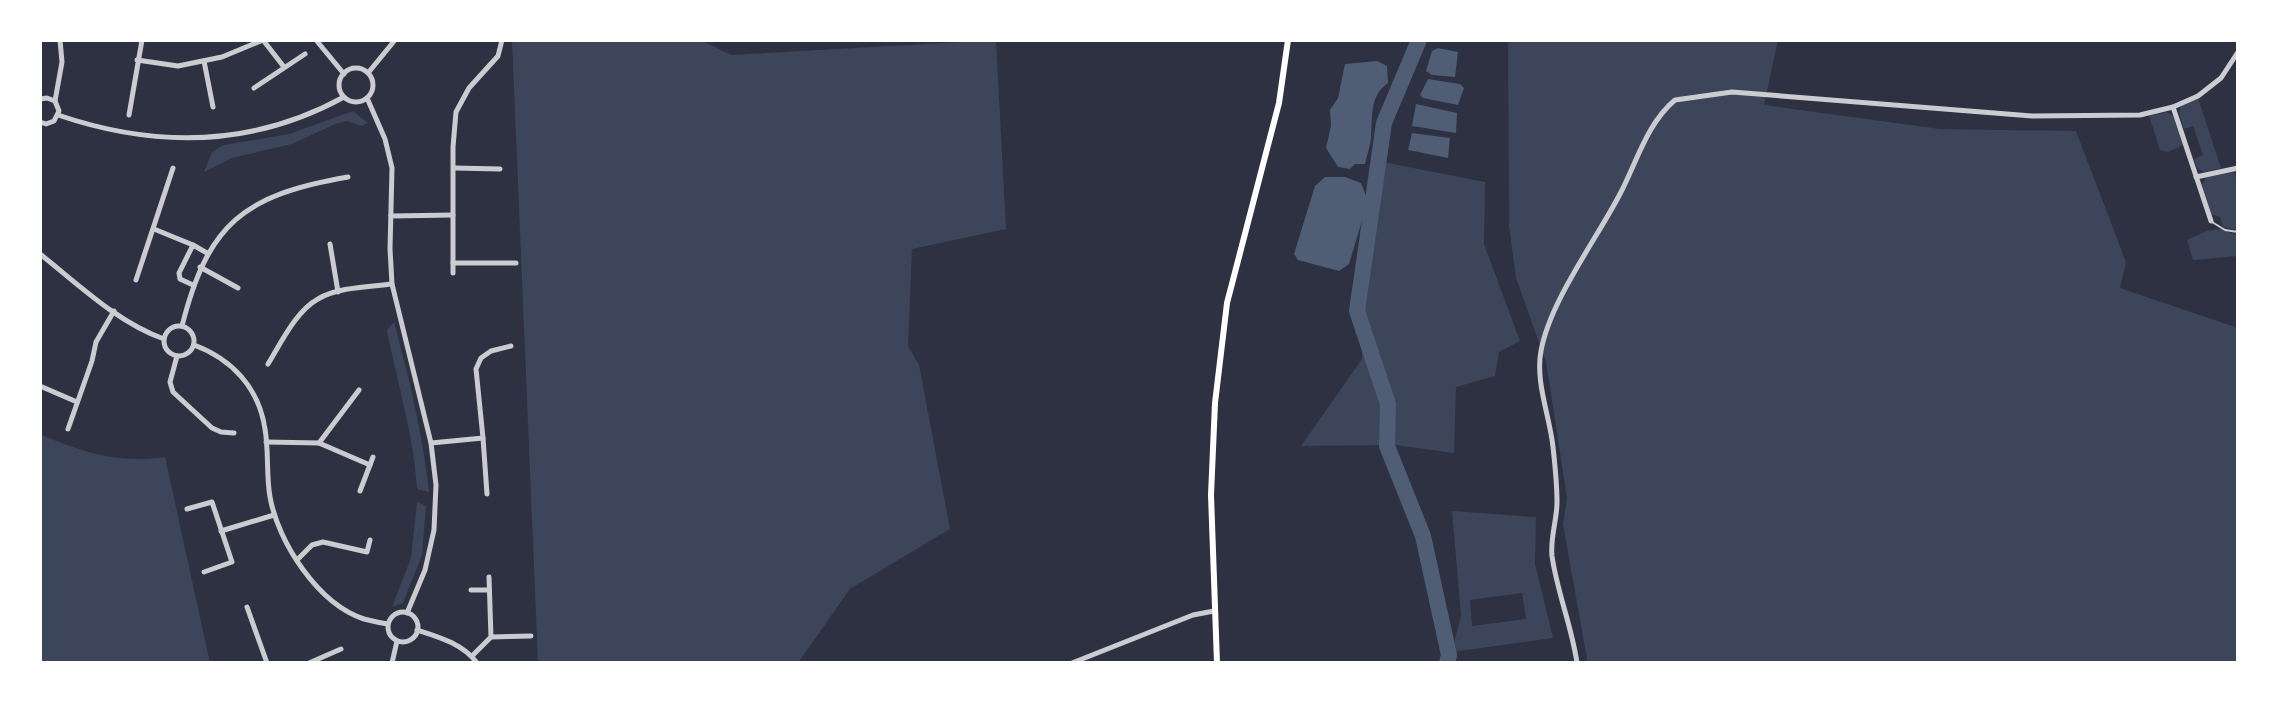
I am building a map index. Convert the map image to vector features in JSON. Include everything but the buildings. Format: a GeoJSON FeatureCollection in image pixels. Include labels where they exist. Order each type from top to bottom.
{"type":"FeatureCollection","features":[{"type":"Feature","properties":{"kind":"main road"},"geometry":{"type":"LineString","coordinates":[[1217,663],[1211,495],[1214,415],[1227,303],[1279,103],[1288,40]]}},
{"type":"Feature","properties":{"kind":"street"},"geometry":{"type":"LineString","coordinates":[[55,101],[62,62],[60,40]]}},
{"type":"Feature","properties":{"kind":"street"},"geometry":{"type":"LineString","coordinates":[[129,115],[142,40]]}},
{"type":"Feature","properties":{"kind":"street"},"geometry":{"type":"LineString","coordinates":[[137,60],[178,66],[222,57],[263,40],[284,67]]}},
{"type":"Feature","properties":{"kind":"street"},"geometry":{"type":"LineString","coordinates":[[316,40],[344,74]]}},
{"type":"Feature","properties":{"kind":"street"},"geometry":{"type":"LineString","coordinates":[[368,73],[395,40]]}},
{"type":"Feature","properties":{"kind":"street"},"geometry":{"type":"LineString","coordinates":[[453,273],[456,112],[469,88],[498,56],[502,40]]}},
{"type":"Feature","properties":{"kind":"street"},"geometry":{"type":"LineString","coordinates":[[1577,663],[1552,554],[1557,504],[1553,443],[1541,383],[1540,352],[1553,316],[1577,267],[1620,194],[1653,127],[1669,105],[1675,100],[1732,92],[2032,116],[2115,117],[2147,114],[2173,107],[2212,86],[2226,72],[2238,52]]}},
{"type":"Feature","properties":{"kind":"street"},"geometry":{"type":"LineString","coordinates":[[254,88],[305,54]]}},
{"type":"Feature","properties":{"kind":"street"},"geometry":{"type":"LineString","coordinates":[[204,61],[213,107]]}},
{"type":"Feature","properties":{"kind":"street"},"geometry":{"type":"LineString","coordinates":[[353,68],[368,73],[373,89],[367,98],[353,102],[344,97],[340,88],[344,74],[353,68]]}},
{"type":"Feature","properties":{"kind":"street"},"geometry":{"type":"LineString","coordinates":[[58,115],[99,129],[126,133],[165,138],[218,137],[266,129],[344,97]]}},
{"type":"Feature","properties":{"kind":"street"},"geometry":{"type":"LineString","coordinates":[[367,98],[385,139],[392,168],[392,284],[431,443],[436,485],[434,530],[425,570],[407,613]]}},
{"type":"Feature","properties":{"kind":"street"},"geometry":{"type":"LineString","coordinates":[[40,99],[55,101],[59,107],[54,121],[41,125]]}},
{"type":"Feature","properties":{"kind":"street"},"geometry":{"type":"LineString","coordinates":[[2173,107],[2211,221]]}},
{"type":"Feature","properties":{"kind":"street"},"geometry":{"type":"LineString","coordinates":[[136,280],[173,168]]}},
{"type":"Feature","properties":{"kind":"street"},"geometry":{"type":"LineString","coordinates":[[454,168],[500,169]]}},
{"type":"Feature","properties":{"kind":"street"},"geometry":{"type":"LineString","coordinates":[[2196,177],[2238,168]]}},
{"type":"Feature","properties":{"kind":"street"},"geometry":{"type":"LineString","coordinates":[[182,326],[193,285],[207,253],[236,218],[260,203],[306,185],[348,177]]}},
{"type":"Feature","properties":{"kind":"street"},"geometry":{"type":"LineString","coordinates":[[391,216],[453,215]]}},
{"type":"Feature","properties":{"kind":"street"},"geometry":{"type":"LineString","coordinates":[[154,229],[207,253]]}},
{"type":"Feature","properties":{"kind":"street"},"geometry":{"type":"LineString","coordinates":[[330,244],[338,292]]}},
{"type":"Feature","properties":{"kind":"street"},"geometry":{"type":"LineString","coordinates":[[193,245],[179,273],[180,279],[193,285]]}},
{"type":"Feature","properties":{"kind":"street"},"geometry":{"type":"LineString","coordinates":[[40,254],[114,311],[143,330],[164,339],[169,352],[177,356],[186,355],[194,345]]}},
{"type":"Feature","properties":{"kind":"street"},"geometry":{"type":"LineString","coordinates":[[453,263],[516,263]]}},
{"type":"Feature","properties":{"kind":"street"},"geometry":{"type":"LineString","coordinates":[[200,267],[238,288]]}},
{"type":"Feature","properties":{"kind":"street"},"geometry":{"type":"LineString","coordinates":[[268,364],[305,309],[319,298],[392,284]]}},
{"type":"Feature","properties":{"kind":"street"},"geometry":{"type":"LineString","coordinates":[[68,429],[96,342],[114,311]]}},
{"type":"Feature","properties":{"kind":"street"},"geometry":{"type":"LineString","coordinates":[[164,339],[173,328],[182,326],[191,331],[194,345]]}},
{"type":"Feature","properties":{"kind":"street"},"geometry":{"type":"LineString","coordinates":[[194,345],[222,358],[249,386],[263,418],[274,515],[297,560],[314,583],[339,605],[362,618],[388,624]]}},
{"type":"Feature","properties":{"kind":"street"},"geometry":{"type":"LineString","coordinates":[[487,494],[476,369],[481,358],[491,351],[511,346]]}},
{"type":"Feature","properties":{"kind":"street"},"geometry":{"type":"LineString","coordinates":[[177,356],[170,382],[173,392],[212,428],[234,433]]}},
{"type":"Feature","properties":{"kind":"street"},"geometry":{"type":"LineString","coordinates":[[40,386],[77,402]]}},
{"type":"Feature","properties":{"kind":"street"},"geometry":{"type":"LineString","coordinates":[[319,443],[359,390]]}},
{"type":"Feature","properties":{"kind":"street"},"geometry":{"type":"LineString","coordinates":[[431,443],[483,438]]}},
{"type":"Feature","properties":{"kind":"street"},"geometry":{"type":"LineString","coordinates":[[266,442],[319,443],[370,465]]}},
{"type":"Feature","properties":{"kind":"street"},"geometry":{"type":"LineString","coordinates":[[360,491],[373,457]]}},
{"type":"Feature","properties":{"kind":"street"},"geometry":{"type":"LineString","coordinates":[[187,509],[212,502],[232,562],[204,572]]}},
{"type":"Feature","properties":{"kind":"street"},"geometry":{"type":"LineString","coordinates":[[221,531],[274,515]]}},
{"type":"Feature","properties":{"kind":"street"},"geometry":{"type":"LineString","coordinates":[[297,560],[312,545],[323,542],[367,552],[370,540]]}},
{"type":"Feature","properties":{"kind":"street"},"geometry":{"type":"LineString","coordinates":[[489,577],[491,637]]}},
{"type":"Feature","properties":{"kind":"street"},"geometry":{"type":"LineString","coordinates":[[471,590],[489,590]]}},
{"type":"Feature","properties":{"kind":"street"},"geometry":{"type":"LineString","coordinates":[[247,607],[267,663]]}},
{"type":"Feature","properties":{"kind":"street"},"geometry":{"type":"LineString","coordinates":[[1072,663],[1193,615],[1214,611]]}},
{"type":"Feature","properties":{"kind":"street"},"geometry":{"type":"LineString","coordinates":[[407,613],[414,618],[417,630],[410,640],[397,641],[391,636],[388,624],[393,616],[407,613]]}},
{"type":"Feature","properties":{"kind":"street"},"geometry":{"type":"LineString","coordinates":[[417,630],[445,639],[472,656],[477,663]]}},
{"type":"Feature","properties":{"kind":"street"},"geometry":{"type":"LineString","coordinates":[[472,656],[491,637],[531,636]]}},
{"type":"Feature","properties":{"kind":"street"},"geometry":{"type":"LineString","coordinates":[[392,663],[397,641]]}},
{"type":"Feature","properties":{"kind":"street"},"geometry":{"type":"LineString","coordinates":[[309,663],[341,649]]}},
{"type":"Feature","properties":{"kind":"lane"},"geometry":{"type":"LineString","coordinates":[[2211,221],[2225,230],[2238,232]]}},
{"type":"Feature","properties":{"kind":"shaded area"},"geometry":{"type":"Polygon","coordinates":[[[512,40],[701,40],[731,55],[996,40],[1006,229],[912,249],[908,346],[919,365],[950,529],[850,589],[798,663],[538,663],[512,40]]]}},
{"type":"Feature","properties":{"kind":"shaded area"},"geometry":{"type":"Polygon","coordinates":[[[1508,40],[1778,40],[1764,105],[1940,129],[2076,131],[2126,262],[2120,288],[2238,328],[2238,663],[1584,663],[1587,659],[1563,524],[1567,498],[1546,362],[1516,278],[1509,226],[1508,40]]]}},
{"type":"Feature","properties":{"kind":"shaded area"},"geometry":{"type":"Polygon","coordinates":[[[1438,48],[1458,52],[1455,77],[1432,75],[1426,71],[1432,51],[1438,48]]]}},
{"type":"Feature","properties":{"kind":"shaded area"},"geometry":{"type":"Polygon","coordinates":[[[1377,61],[1387,66],[1388,83],[1375,101],[1365,164],[1355,164],[1350,169],[1338,167],[1326,148],[1331,126],[1330,110],[1338,98],[1345,64],[1377,61]]]}},
{"type":"Feature","properties":{"kind":"shaded area"},"geometry":{"type":"Polygon","coordinates":[[[1428,79],[1460,84],[1464,88],[1458,105],[1423,98],[1420,95],[1428,79]]]}},
{"type":"Feature","properties":{"kind":"shaded area"},"geometry":{"type":"Polygon","coordinates":[[[2198,98],[2221,168],[2204,172],[2197,168],[2194,159],[2203,155],[2193,126],[2184,129],[2179,112],[2181,106],[2198,98]]]}},
{"type":"Feature","properties":{"kind":"shaded area"},"geometry":{"type":"Polygon","coordinates":[[[1416,104],[1457,113],[1456,133],[1412,126],[1416,104]]]}},
{"type":"Feature","properties":{"kind":"shaded area"},"geometry":{"type":"Polygon","coordinates":[[[353,111],[368,123],[362,126],[347,121],[335,124],[292,144],[232,158],[204,172],[212,152],[224,145],[289,134],[353,111]]]}},
{"type":"Feature","properties":{"kind":"shaded area"},"geometry":{"type":"Polygon","coordinates":[[[2167,112],[2173,116],[2183,145],[2168,152],[2160,150],[2149,116],[2167,112]]]}},
{"type":"Feature","properties":{"kind":"shaded area"},"geometry":{"type":"Polygon","coordinates":[[[1412,133],[1450,138],[1448,158],[1408,150],[1412,133]]]}},
{"type":"Feature","properties":{"kind":"shaded area"},"geometry":{"type":"Polygon","coordinates":[[[1383,162],[1485,182],[1484,244],[1520,341],[1499,352],[1495,376],[1456,387],[1454,453],[1395,445],[1301,446],[1362,359],[1363,290],[1383,162]]]}},
{"type":"Feature","properties":{"kind":"shaded area"},"geometry":{"type":"Polygon","coordinates":[[[2234,172],[2238,185],[2238,230],[2223,227],[2220,217],[2211,214],[2202,184],[2207,177],[2234,172]]]}},
{"type":"Feature","properties":{"kind":"shaded area"},"geometry":{"type":"Polygon","coordinates":[[[1325,177],[1345,177],[1361,183],[1368,201],[1349,264],[1339,271],[1298,260],[1294,254],[1315,186],[1325,177]]]}},
{"type":"Feature","properties":{"kind":"shaded area"},"geometry":{"type":"Polygon","coordinates":[[[2220,229],[2238,235],[2238,256],[2193,260],[2187,240],[2220,229]]]}},
{"type":"Feature","properties":{"kind":"shaded area"},"geometry":{"type":"Polygon","coordinates":[[[394,322],[419,428],[429,492],[417,489],[409,429],[387,330],[394,322]]]}},
{"type":"Feature","properties":{"kind":"shaded area"},"geometry":{"type":"Polygon","coordinates":[[[40,434],[70,446],[116,458],[165,457],[210,663],[40,663],[40,434]]]}},
{"type":"Feature","properties":{"kind":"shaded area"},"geometry":{"type":"Polygon","coordinates":[[[417,502],[426,506],[422,555],[403,603],[392,607],[411,558],[417,502]]]}},
{"type":"Feature","properties":{"kind":"shaded area"},"geometry":{"type":"Polygon","coordinates":[[[1452,511],[1536,517],[1535,564],[1553,638],[1452,652],[1461,615],[1452,511]],[[1522,593],[1470,600],[1472,626],[1526,619],[1522,593]]]}},
{"type":"Feature","properties":{"kind":"waterway"},"geometry":{"type":"LineString","coordinates":[[1419,40],[1384,123],[1357,311],[1388,404],[1387,446],[1423,536],[1449,655],[1447,663]]}}]}
